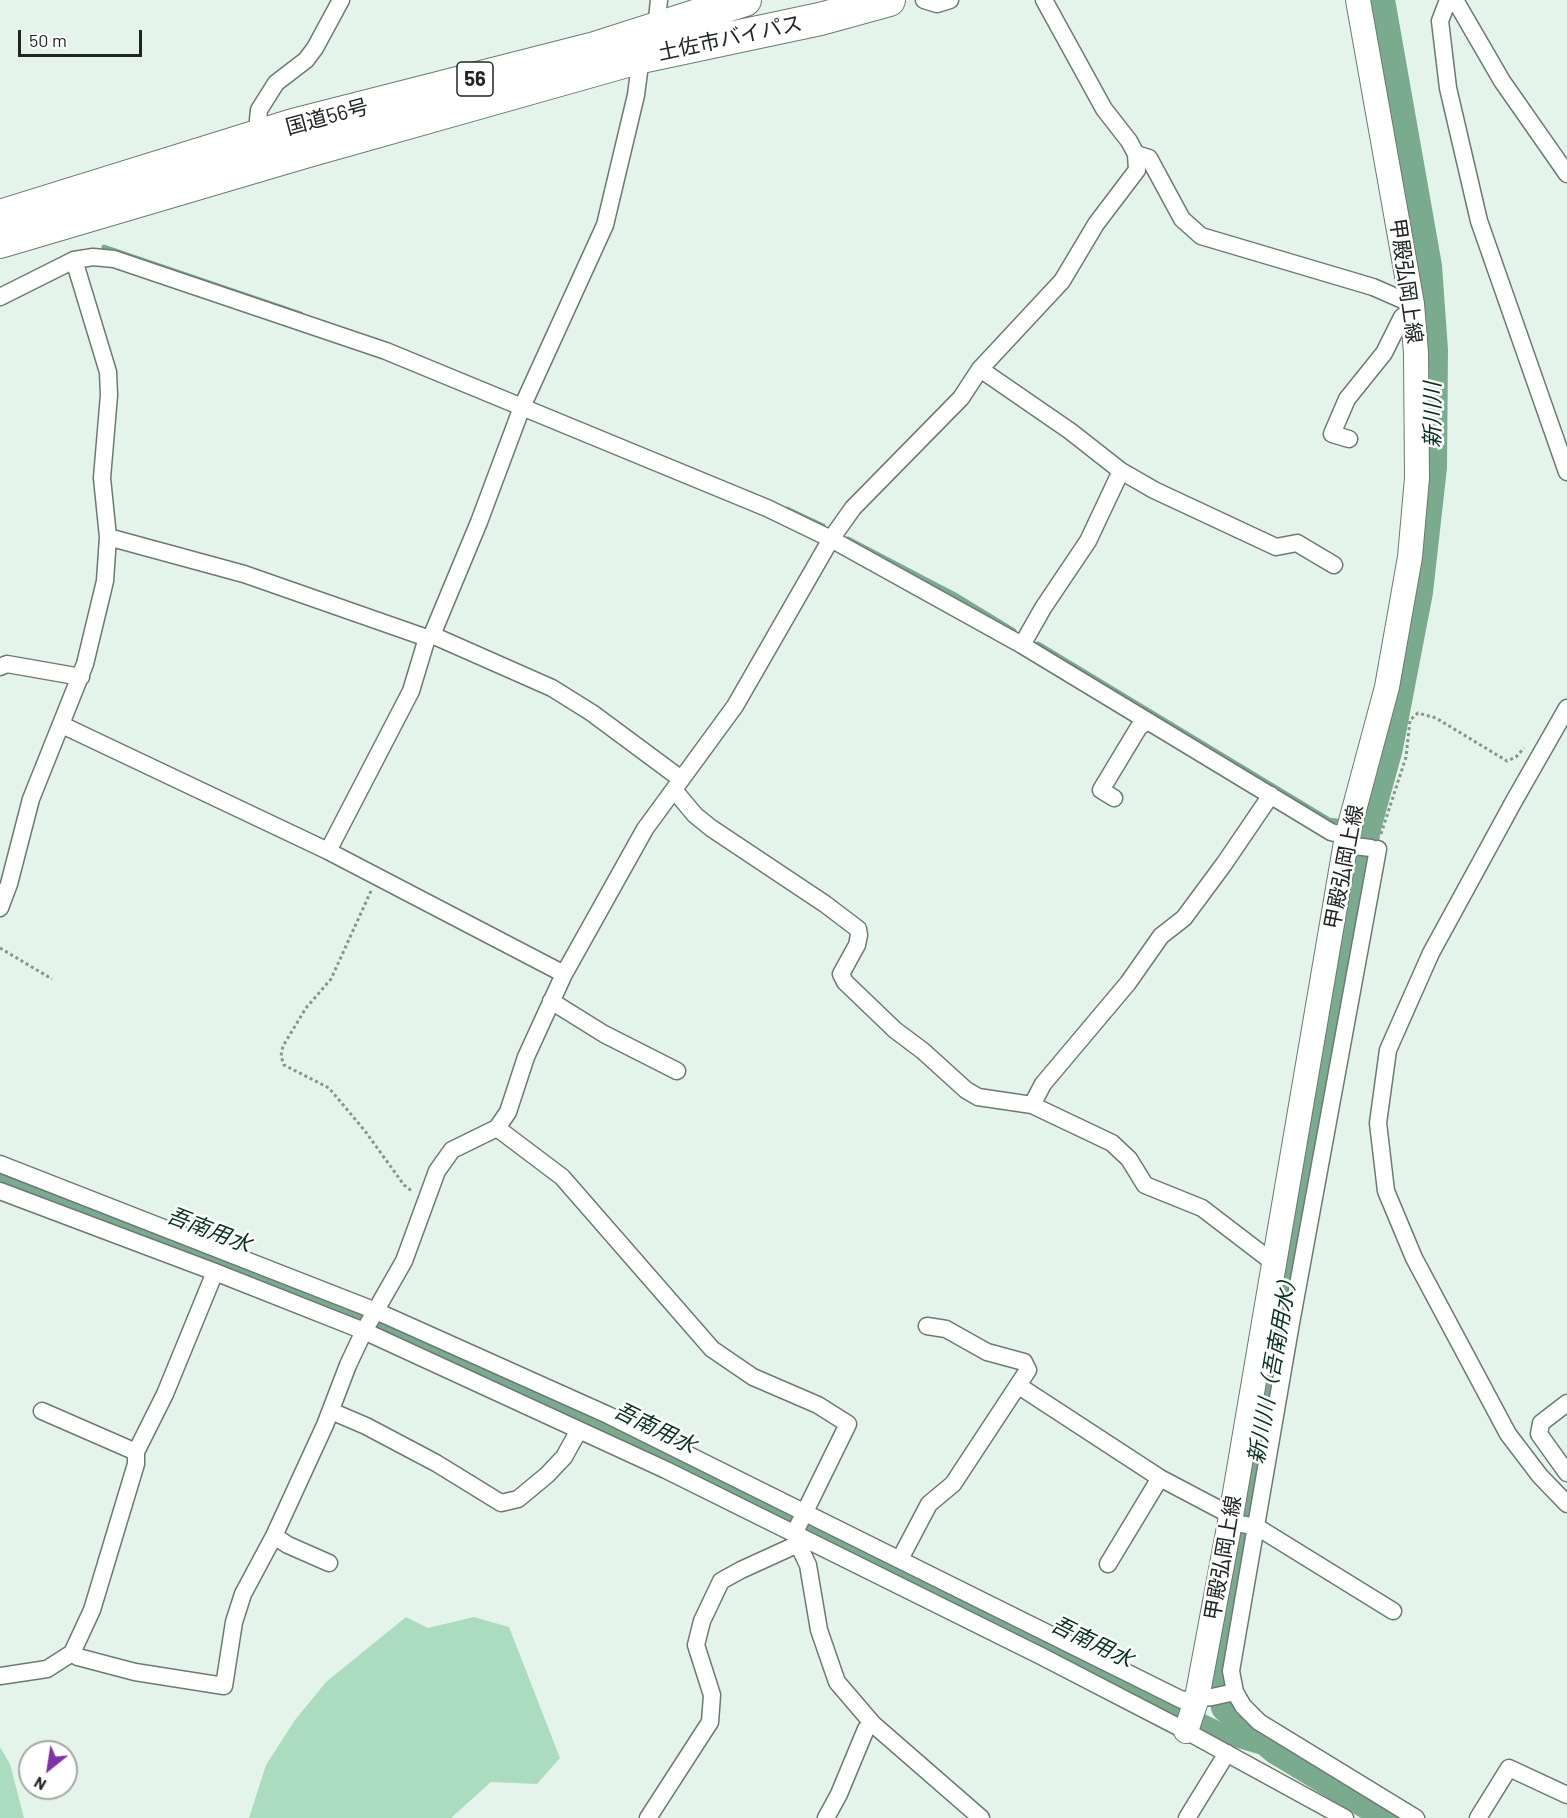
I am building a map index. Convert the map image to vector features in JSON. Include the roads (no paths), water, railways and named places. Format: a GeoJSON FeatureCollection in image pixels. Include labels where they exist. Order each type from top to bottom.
{"type":"FeatureCollection","features":[{"type":"Feature","properties":{"kind":"highway","name":"土佐市バイパス"},"geometry":{"type":"LineString","coordinates":[[657,14],[745,0]]}},
{"type":"Feature","properties":{"kind":"highway","name":"土佐市バイパス"},"geometry":{"type":"LineString","coordinates":[[641,57],[820,19],[889,0]]}},
{"type":"Feature","properties":{"kind":"highway","name":"国道56号"},"geometry":{"type":"LineString","coordinates":[[0,216],[293,125],[595,48],[657,14]]}},
{"type":"Feature","properties":{"kind":"highway","name":"国道56号"},"geometry":{"type":"LineString","coordinates":[[0,242],[305,152],[641,57]]}},
{"type":"Feature","properties":{"kind":"main road","name":"甲殿弘岡上線"},"geometry":{"type":"LineString","coordinates":[[1196,1713],[1242,1523],[1275,1260],[1360,845],[1410,557],[1417,478],[1416,352],[1412,307],[1358,0]]}},
{"type":"Feature","properties":{"kind":"street"},"geometry":{"type":"LineString","coordinates":[[260,135],[259,110],[276,84],[306,60],[315,48],[341,0]]}},
{"type":"Feature","properties":{"kind":"street"},"geometry":{"type":"LineString","coordinates":[[924,0],[937,4],[950,0]]}},
{"type":"Feature","properties":{"kind":"street"},"geometry":{"type":"LineString","coordinates":[[72,1653],[78,1657],[135,1671],[224,1686],[234,1622],[243,1594],[274,1536],[331,1411],[348,1365],[404,1261],[437,1171],[452,1150],[496,1128],[508,1112],[526,1057],[564,974],[645,829],[735,706],[831,539],[853,508],[961,398],[980,369],[1062,281],[1096,224],[1137,170],[1136,154],[1129,141],[1104,109],[1044,0]]}},
{"type":"Feature","properties":{"kind":"street"},"geometry":{"type":"LineString","coordinates":[[1448,0],[1440,21],[1448,88],[1479,221],[1567,472]]}},
{"type":"Feature","properties":{"kind":"street"},"geometry":{"type":"LineString","coordinates":[[1455,0],[1502,81],[1567,174]]}},
{"type":"Feature","properties":{"kind":"street"},"geometry":{"type":"LineString","coordinates":[[328,851],[411,691],[429,637],[479,522],[522,407],[605,225],[636,95],[641,57],[657,14]]}},
{"type":"Feature","properties":{"kind":"street"},"geometry":{"type":"LineString","coordinates":[[1136,154],[1149,158],[1182,219],[1201,236],[1373,287],[1412,307],[1402,317],[1384,353],[1347,399],[1332,434],[1349,439]]}},
{"type":"Feature","properties":{"kind":"street"},"geometry":{"type":"LineString","coordinates":[[0,297],[74,260],[93,257],[114,259],[386,351],[767,508],[831,539],[1022,645],[1331,832],[1360,845],[1291,1323],[1242,1523],[1231,1671],[1232,1693],[1259,1722],[1416,1818]]}},
{"type":"Feature","properties":{"kind":"street"},"geometry":{"type":"LineString","coordinates":[[0,908],[9,884],[31,799],[81,676],[105,582],[108,537],[102,478],[109,395],[108,372],[74,260]]}},
{"type":"Feature","properties":{"kind":"street"},"geometry":{"type":"LineString","coordinates":[[980,369],[1070,431],[1121,471],[1154,490],[1276,547],[1297,543],[1334,565]]}},
{"type":"Feature","properties":{"kind":"street"},"geometry":{"type":"LineString","coordinates":[[1022,645],[1042,608],[1089,541],[1121,471]]}},
{"type":"Feature","properties":{"kind":"street"},"geometry":{"type":"LineString","coordinates":[[108,537],[244,574],[429,637],[552,688],[592,713],[677,785],[695,815],[711,828],[825,904],[858,929],[856,945],[840,974],[845,982],[895,1030],[923,1051],[966,1090],[978,1097],[1032,1105],[1112,1143],[1129,1159],[1144,1185],[1202,1208],[1266,1257],[1275,1260]]}},
{"type":"Feature","properties":{"kind":"street"},"geometry":{"type":"LineString","coordinates":[[0,667],[7,664],[81,676]]}},
{"type":"Feature","properties":{"kind":"street"},"geometry":{"type":"LineString","coordinates":[[1567,708],[1431,953],[1388,1050],[1378,1123],[1386,1191],[1414,1258],[1508,1434],[1540,1476],[1567,1504]]}},
{"type":"Feature","properties":{"kind":"street"},"geometry":{"type":"LineString","coordinates":[[1114,798],[1101,790],[1139,727],[1148,721]]}},
{"type":"Feature","properties":{"kind":"street"},"geometry":{"type":"LineString","coordinates":[[62,725],[328,851],[564,974]]}},
{"type":"Feature","properties":{"kind":"street"},"geometry":{"type":"LineString","coordinates":[[1032,1105],[1044,1084],[1128,983],[1161,936],[1184,918],[1224,864],[1270,795]]}},
{"type":"Feature","properties":{"kind":"street"},"geometry":{"type":"LineString","coordinates":[[551,1001],[604,1034],[677,1071]]}},
{"type":"Feature","properties":{"kind":"street"},"geometry":{"type":"LineString","coordinates":[[496,1128],[562,1177],[712,1349],[753,1377],[819,1405],[848,1424],[799,1527],[741,1570],[721,1581],[702,1621],[696,1645],[712,1695],[710,1722],[648,1818]]}},
{"type":"Feature","properties":{"kind":"street"},"geometry":{"type":"LineString","coordinates":[[0,1164],[370,1321],[608,1415],[799,1527],[1041,1656],[1196,1713],[1232,1693]]}},
{"type":"Feature","properties":{"kind":"street"},"geometry":{"type":"LineString","coordinates":[[0,1191],[216,1272],[370,1321],[579,1430],[799,1527],[900,1559],[1182,1700],[1196,1713],[1227,1753],[1345,1818]]}},
{"type":"Feature","properties":{"kind":"street"},"geometry":{"type":"LineString","coordinates":[[0,1676],[47,1669],[72,1653],[92,1610],[136,1464],[136,1452],[165,1394],[216,1272]]}},
{"type":"Feature","properties":{"kind":"street"},"geometry":{"type":"LineString","coordinates":[[900,1559],[929,1504],[953,1484],[1028,1370],[1024,1362],[987,1352],[946,1329],[927,1326]]}},
{"type":"Feature","properties":{"kind":"street"},"geometry":{"type":"LineString","coordinates":[[1019,1386],[1160,1478],[1394,1611]]}},
{"type":"Feature","properties":{"kind":"street"},"geometry":{"type":"LineString","coordinates":[[1567,1403],[1541,1423],[1539,1434],[1567,1473]]}},
{"type":"Feature","properties":{"kind":"street"},"geometry":{"type":"LineString","coordinates":[[42,1411],[136,1452]]}},
{"type":"Feature","properties":{"kind":"street"},"geometry":{"type":"LineString","coordinates":[[331,1411],[366,1426],[436,1463],[501,1503],[518,1499],[547,1475],[564,1457],[579,1430]]}},
{"type":"Feature","properties":{"kind":"street"},"geometry":{"type":"LineString","coordinates":[[1108,1564],[1160,1478]]}},
{"type":"Feature","properties":{"kind":"street"},"geometry":{"type":"LineString","coordinates":[[799,1527],[819,1630],[837,1682],[873,1724],[981,1818]]}},
{"type":"Feature","properties":{"kind":"street"},"geometry":{"type":"LineString","coordinates":[[274,1536],[288,1545],[329,1563]]}},
{"type":"Feature","properties":{"kind":"street"},"geometry":{"type":"LineString","coordinates":[[826,1818],[839,1794],[866,1729],[873,1724]]}},
{"type":"Feature","properties":{"kind":"street"},"geometry":{"type":"LineString","coordinates":[[1187,1818],[1227,1753]]}},
{"type":"Feature","properties":{"kind":"street"},"geometry":{"type":"LineString","coordinates":[[1478,1818],[1509,1768],[1567,1795]]}},
{"type":"Feature","properties":{"kind":"waterway","name":"新川川（吾南用水）"},"geometry":{"type":"LineString","coordinates":[[1380,0],[1427,266],[1433,350],[1432,467],[1418,592],[1388,748],[1366,828],[1333,1039],[1217,1672],[1226,1707],[1277,1750],[1390,1818]]}},
{"type":"Feature","properties":{"kind":"waterway"},"geometry":{"type":"LineString","coordinates":[[104,247],[301,314]]}},
{"type":"Feature","properties":{"kind":"waterway"},"geometry":{"type":"LineString","coordinates":[[787,509],[823,526]]}},
{"type":"Feature","properties":{"kind":"waterway"},"geometry":{"type":"LineString","coordinates":[[848,539],[955,595],[1014,631]]}},
{"type":"Feature","properties":{"kind":"waterway"},"geometry":{"type":"LineString","coordinates":[[1038,644],[1329,820],[1336,821]]}},
{"type":"Feature","properties":{"kind":"waterway","name":"吾南用水"},"geometry":{"type":"LineString","coordinates":[[0,1177],[309,1293],[470,1364],[775,1511],[1229,1736],[1277,1750]]}},
{"type":"Feature","properties":{"kind":"water label","name":"新川川"},"geometry":{"type":"Point","coordinates":[1433,415]}}]}
